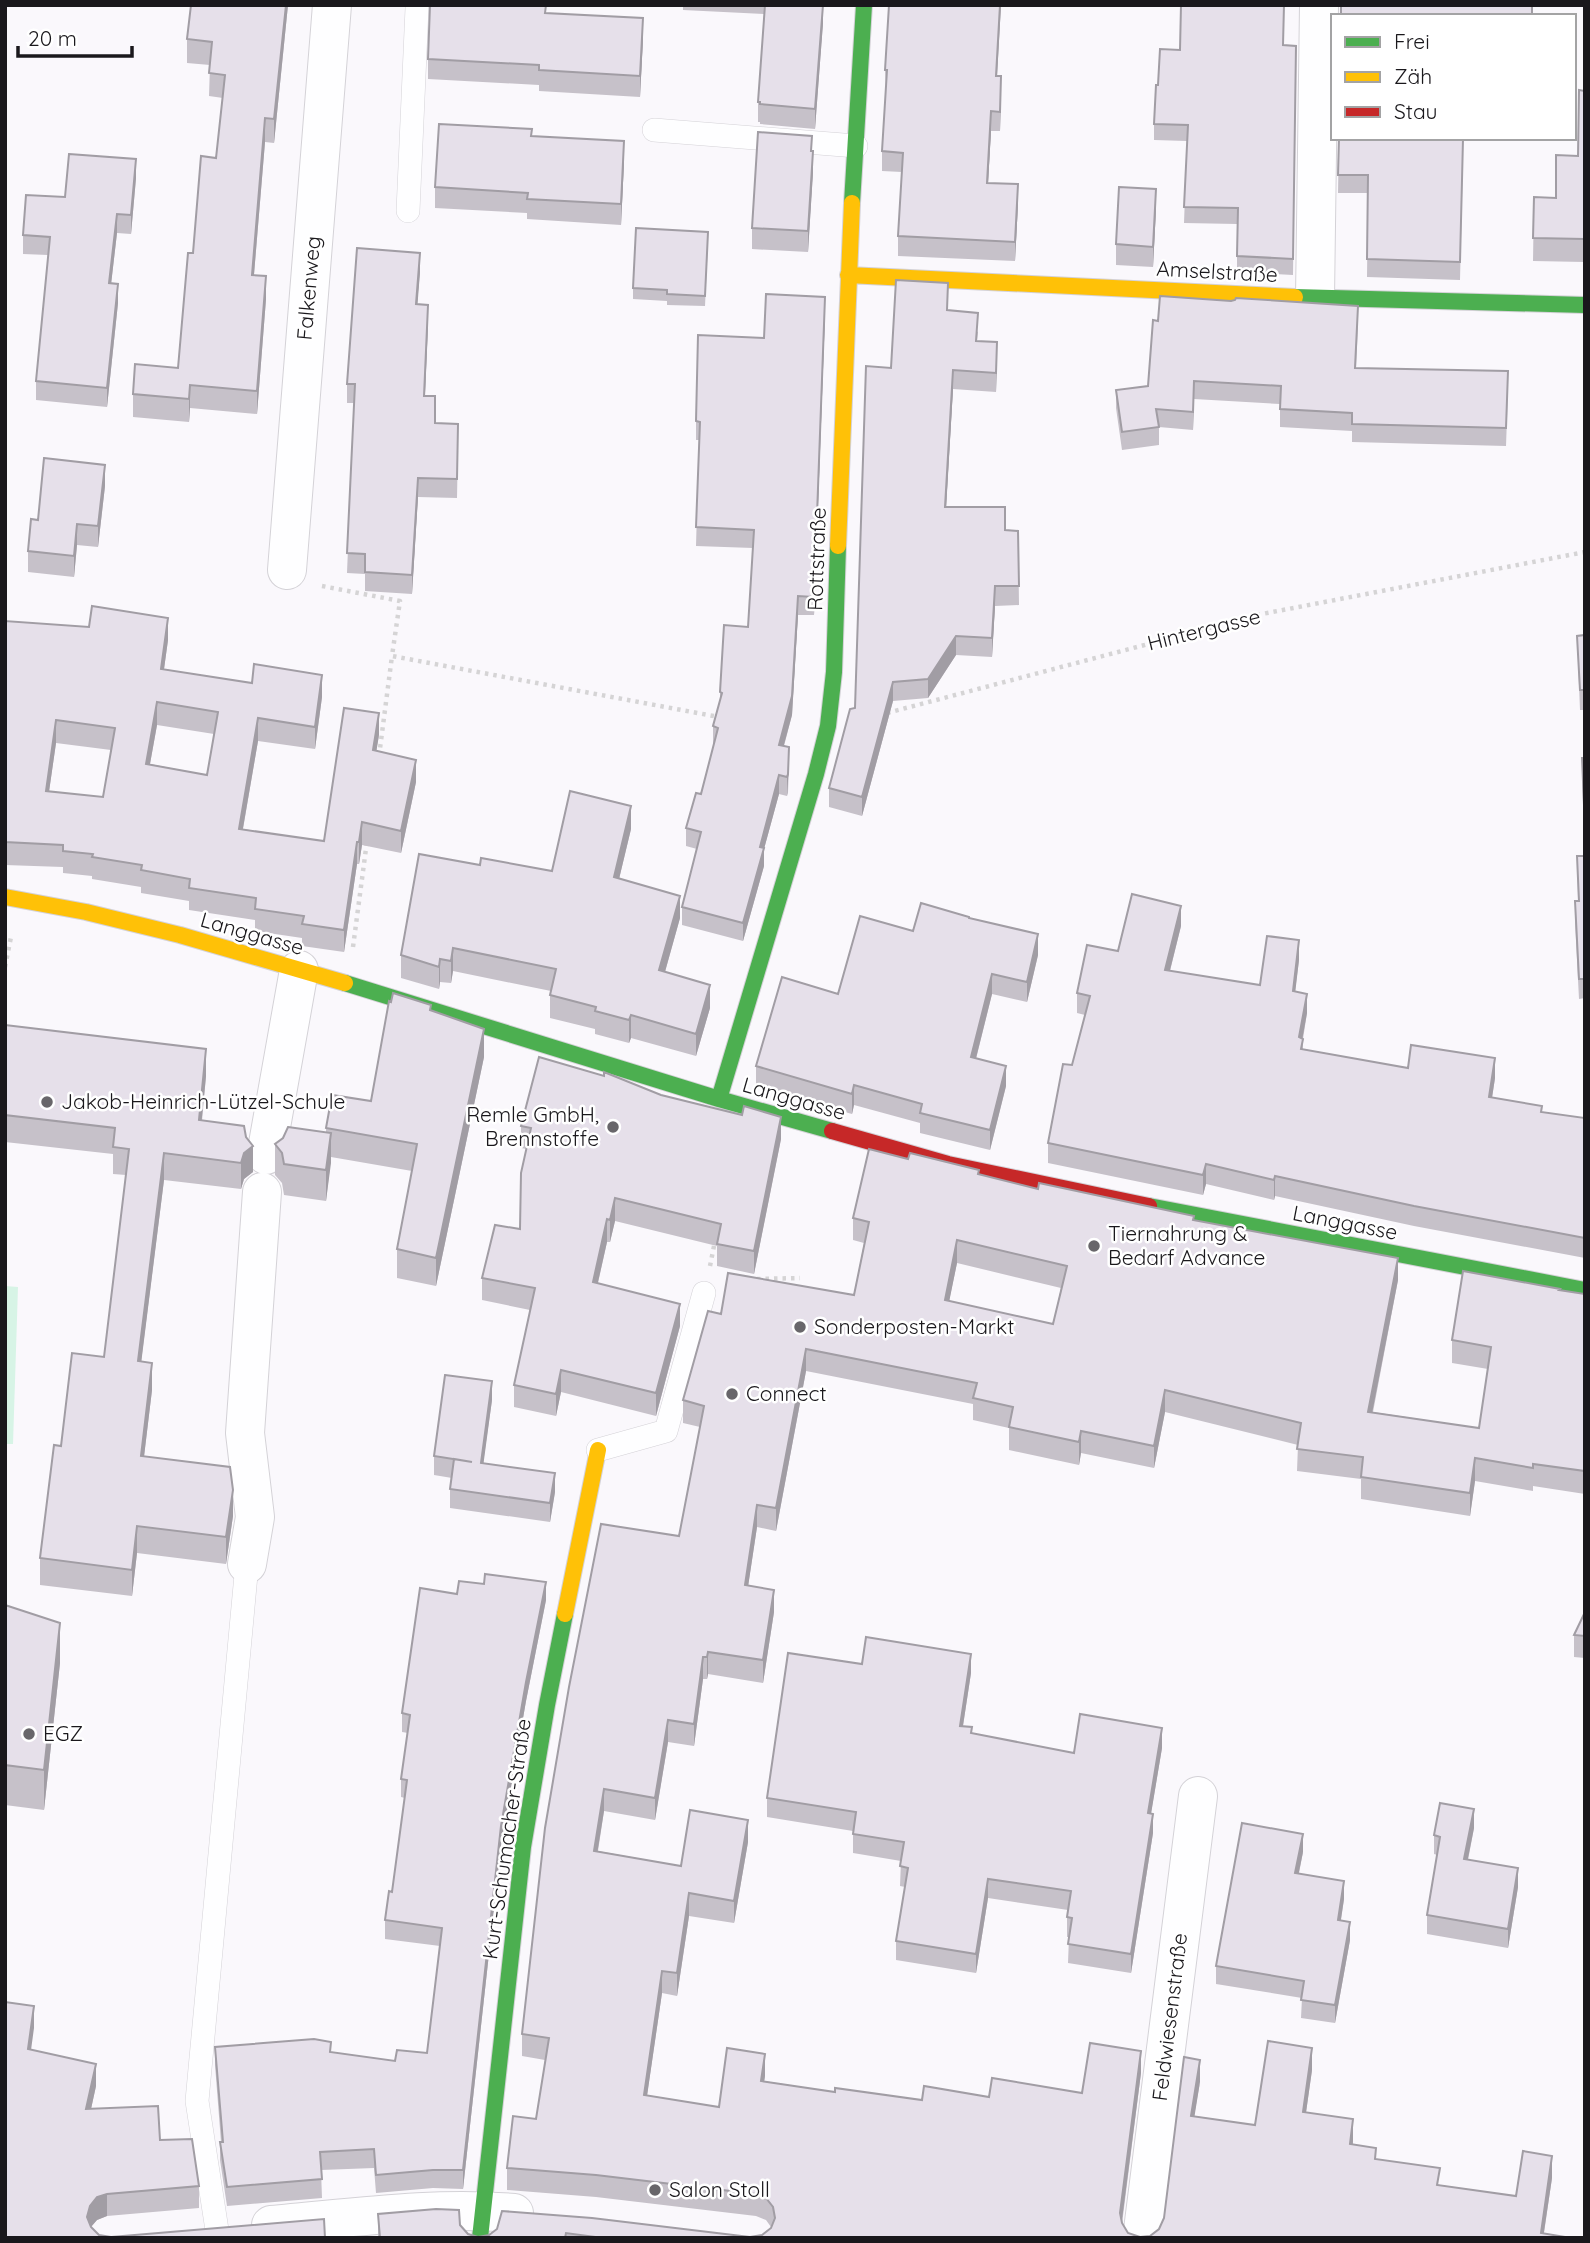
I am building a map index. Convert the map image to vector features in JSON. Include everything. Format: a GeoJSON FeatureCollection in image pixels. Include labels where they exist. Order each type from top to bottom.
{"type":"FeatureCollection","features":[{"type":"Feature","properties":{"kind":"street","name":"Falkenweg"},"geometry":{"type":"LineString","coordinates":[[286,570],[332,5]]}},
{"type":"Feature","properties":{"kind":"street","name":"Rottstraße"},"geometry":{"type":"LineString","coordinates":[[719,1099],[828,726],[834,672],[848,275],[864,5]]}},
{"type":"Feature","properties":{"kind":"street"},"geometry":{"type":"LineString","coordinates":[[1314,298],[1319,5]]}},
{"type":"Feature","properties":{"kind":"street","name":"Amselstraße"},"geometry":{"type":"LineString","coordinates":[[848,275],[1314,298],[1585,305]]}},
{"type":"Feature","properties":{"kind":"street","name":"Langgasse"},"geometry":{"type":"LineString","coordinates":[[5,897],[86,912],[180,935],[719,1099],[948,1164],[1210,1219],[1585,1290]]}},
{"type":"Feature","properties":{"kind":"street"},"geometry":{"type":"LineString","coordinates":[[266,1155],[299,970]]}},
{"type":"Feature","properties":{"kind":"street"},"geometry":{"type":"LineString","coordinates":[[247,1564],[255,1517],[245,1433],[262,1192]]}},
{"type":"Feature","properties":{"kind":"street","name":"Kurt-Schumacher-Straße"},"geometry":{"type":"LineString","coordinates":[[481,2224],[523,1847],[547,1705],[598,1450]]}},
{"type":"Feature","properties":{"kind":"street","name":"Feldwiesenstraße"},"geometry":{"type":"LineString","coordinates":[[1142,2238],[1198,1796]]}},
{"type":"Feature","properties":{"kind":"street"},"geometry":{"type":"LineString","coordinates":[[176,2233],[435,2210],[481,2224],[547,2216]]}},
{"type":"Feature","properties":{"kind":"lane"},"geometry":{"type":"LineString","coordinates":[[408,211],[415,6]]}},
{"type":"Feature","properties":{"kind":"lane"},"geometry":{"type":"LineString","coordinates":[[654,130],[856,146]]}},
{"type":"Feature","properties":{"kind":"lane"},"geometry":{"type":"LineString","coordinates":[[598,1450],[666,1431],[706,1286]]}},
{"type":"Feature","properties":{"kind":"lane"},"geometry":{"type":"LineString","coordinates":[[217,2230],[197,2101],[247,1564]]}},
{"type":"Feature","properties":{"kind":"path","name":"Hintergasse"},"geometry":{"type":"LineString","coordinates":[[884,713],[1262,614],[1585,552]]}},
{"type":"Feature","properties":{"kind":"path"},"geometry":{"type":"LineString","coordinates":[[286,570],[328,588],[400,601],[377,766]]}},
{"type":"Feature","properties":{"kind":"path"},"geometry":{"type":"LineString","coordinates":[[392,656],[722,717]]}},
{"type":"Feature","properties":{"kind":"path"},"geometry":{"type":"LineString","coordinates":[[347,984],[368,834]]}},
{"type":"Feature","properties":{"kind":"path"},"geometry":{"type":"LineString","coordinates":[[5,967],[11,935]]}},
{"type":"Feature","properties":{"kind":"path"},"geometry":{"type":"LineString","coordinates":[[718,1228],[706,1286],[800,1278]]}},
{"type":"Feature","properties":{"kind":"green space"},"geometry":{"type":"Polygon","coordinates":[[[5,1286],[18,1287],[13,1444],[5,1444],[5,1286]]]}},
{"type":"Feature","properties":{"kind":"building"},"geometry":{"type":"Polygon","coordinates":[[[191,5],[286,5],[274,119],[265,118],[252,275],[266,276],[257,391],[190,385],[189,399],[133,394],[135,364],[178,368],[188,253],[193,253],[201,156],[216,158],[225,75],[209,73],[212,42],[187,39],[191,5]]]}},
{"type":"Feature","properties":{"kind":"building"},"geometry":{"type":"Polygon","coordinates":[[[430,5],[546,5],[545,13],[643,18],[640,76],[539,70],[539,65],[428,59],[430,5]]]}},
{"type":"Feature","properties":{"kind":"building"},"geometry":{"type":"Polygon","coordinates":[[[765,5],[823,5],[815,109],[758,102],[765,5]]]}},
{"type":"Feature","properties":{"kind":"building"},"geometry":{"type":"Polygon","coordinates":[[[889,5],[1000,5],[996,76],[1001,76],[1000,112],[991,111],[987,183],[1018,184],[1015,242],[898,236],[903,153],[882,151],[889,5]]]}},
{"type":"Feature","properties":{"kind":"building"},"geometry":{"type":"Polygon","coordinates":[[[1181,5],[1284,5],[1283,45],[1296,46],[1293,259],[1237,256],[1238,208],[1184,207],[1188,125],[1154,124],[1160,49],[1180,50],[1181,5]]]}},
{"type":"Feature","properties":{"kind":"building"},"geometry":{"type":"Polygon","coordinates":[[[1532,5],[1532,14],[1341,14],[1341,6],[1532,5]]]}},
{"type":"Feature","properties":{"kind":"building"},"geometry":{"type":"Polygon","coordinates":[[[1579,90],[1585,91],[1585,239],[1533,238],[1534,197],[1556,198],[1556,155],[1578,156],[1579,90]]]}},
{"type":"Feature","properties":{"kind":"building"},"geometry":{"type":"Polygon","coordinates":[[[439,124],[532,129],[531,136],[624,141],[621,204],[527,199],[528,193],[435,187],[439,124]]]}},
{"type":"Feature","properties":{"kind":"building"},"geometry":{"type":"Polygon","coordinates":[[[758,132],[812,136],[808,231],[752,228],[758,132]]]}},
{"type":"Feature","properties":{"kind":"building"},"geometry":{"type":"Polygon","coordinates":[[[1339,140],[1463,140],[1460,262],[1367,259],[1368,175],[1338,175],[1339,140]]]}},
{"type":"Feature","properties":{"kind":"building"},"geometry":{"type":"Polygon","coordinates":[[[69,154],[136,159],[131,215],[117,214],[109,283],[118,284],[107,388],[36,381],[50,237],[23,235],[26,195],[65,197],[69,154]]]}},
{"type":"Feature","properties":{"kind":"building"},"geometry":{"type":"Polygon","coordinates":[[[1119,187],[1156,189],[1153,247],[1116,244],[1119,187]]]}},
{"type":"Feature","properties":{"kind":"building"},"geometry":{"type":"Polygon","coordinates":[[[636,228],[708,232],[705,296],[667,294],[667,290],[633,288],[636,228]]]}},
{"type":"Feature","properties":{"kind":"building"},"geometry":{"type":"Polygon","coordinates":[[[357,248],[420,253],[416,304],[428,305],[424,396],[435,396],[435,423],[458,424],[457,479],[418,478],[412,575],[365,572],[365,554],[347,553],[355,384],[347,384],[357,248]]]}},
{"type":"Feature","properties":{"kind":"building"},"geometry":{"type":"Polygon","coordinates":[[[896,280],[948,283],[947,310],[978,313],[976,341],[997,342],[996,373],[953,370],[945,507],[1005,507],[1005,530],[1018,531],[1019,586],[995,586],[992,638],[956,636],[928,679],[893,682],[862,797],[829,788],[850,709],[855,708],[866,366],[891,368],[896,280]]]}},
{"type":"Feature","properties":{"kind":"building"},"geometry":{"type":"Polygon","coordinates":[[[766,294],[825,297],[814,597],[798,596],[792,696],[779,745],[789,747],[788,774],[787,777],[779,775],[760,847],[764,848],[743,923],[682,907],[701,832],[686,828],[696,793],[701,794],[718,728],[713,726],[722,693],[724,625],[748,627],[754,530],[696,527],[700,422],[696,421],[698,335],[764,338],[766,294]]]}},
{"type":"Feature","properties":{"kind":"building"},"geometry":{"type":"Polygon","coordinates":[[[1160,296],[1358,306],[1355,368],[1508,371],[1506,428],[1352,424],[1352,413],[1280,409],[1281,386],[1194,381],[1193,412],[1156,409],[1159,427],[1122,432],[1116,390],[1148,386],[1153,320],[1158,321],[1160,296]]]}},
{"type":"Feature","properties":{"kind":"building"},"geometry":{"type":"Polygon","coordinates":[[[44,458],[105,465],[98,526],[77,524],[74,556],[28,551],[31,519],[38,520],[44,458]]]}},
{"type":"Feature","properties":{"kind":"building"},"geometry":{"type":"Polygon","coordinates":[[[92,606],[168,618],[161,669],[252,683],[254,664],[322,675],[315,727],[258,718],[239,829],[324,841],[344,708],[379,713],[373,750],[416,760],[401,831],[362,822],[344,930],[302,924],[304,916],[255,909],[256,898],[189,888],[190,879],[141,870],[142,865],[92,857],[93,854],[63,851],[63,845],[5,842],[5,621],[89,627],[92,606]],[[157,702],[146,764],[207,775],[218,712],[157,702]],[[56,720],[46,791],[103,797],[115,728],[56,720]]]}},
{"type":"Feature","properties":{"kind":"building"},"geometry":{"type":"Polygon","coordinates":[[[1585,635],[1585,690],[1580,690],[1577,636],[1585,635]]]}},
{"type":"Feature","properties":{"kind":"building"},"geometry":{"type":"Polygon","coordinates":[[[1582,758],[1585,758],[1585,829],[1582,758]]]}},
{"type":"Feature","properties":{"kind":"building"},"geometry":{"type":"Polygon","coordinates":[[[570,791],[631,806],[614,877],[680,896],[659,970],[710,985],[696,1034],[631,1015],[629,1020],[595,1011],[596,1007],[550,995],[556,969],[453,948],[451,961],[440,959],[439,967],[401,955],[419,854],[480,865],[481,858],[552,871],[570,791]]]}},
{"type":"Feature","properties":{"kind":"building"},"geometry":{"type":"Polygon","coordinates":[[[1577,856],[1585,856],[1585,979],[1579,979],[1575,901],[1579,901],[1577,856]]]}},
{"type":"Feature","properties":{"kind":"building"},"geometry":{"type":"Polygon","coordinates":[[[1132,894],[1181,906],[1165,970],[1260,985],[1267,936],[1299,940],[1293,991],[1307,994],[1299,1037],[1303,1039],[1301,1049],[1408,1068],[1411,1045],[1495,1058],[1489,1097],[1542,1106],[1541,1112],[1585,1118],[1585,1238],[1414,1206],[1275,1176],[1274,1180],[1206,1164],[1203,1175],[1048,1143],[1063,1064],[1072,1065],[1090,996],[1077,993],[1087,945],[1118,951],[1132,894]]]}},
{"type":"Feature","properties":{"kind":"building"},"geometry":{"type":"Polygon","coordinates":[[[921,903],[969,918],[1038,934],[1027,982],[992,974],[971,1057],[1006,1066],[990,1130],[920,1113],[922,1104],[854,1085],[852,1094],[756,1066],[782,977],[838,994],[860,916],[913,931],[921,903]]]}},
{"type":"Feature","properties":{"kind":"building"},"geometry":{"type":"Polygon","coordinates":[[[393,993],[431,1005],[430,1010],[484,1029],[436,1258],[397,1249],[417,1144],[326,1128],[332,1095],[371,1101],[389,1001],[391,1002],[393,993]]]}},
{"type":"Feature","properties":{"kind":"building"},"geometry":{"type":"Polygon","coordinates":[[[5,1025],[206,1049],[199,1120],[244,1126],[246,1137],[253,1146],[244,1153],[241,1163],[164,1153],[138,1361],[152,1363],[141,1456],[230,1467],[233,1490],[226,1537],[137,1526],[132,1570],[40,1558],[54,1445],[61,1446],[72,1353],[104,1357],[129,1149],[113,1147],[115,1128],[5,1115],[5,1025]]]}},
{"type":"Feature","properties":{"kind":"building"},"geometry":{"type":"Polygon","coordinates":[[[539,1057],[604,1076],[604,1072],[661,1095],[742,1115],[744,1106],[781,1117],[754,1251],[717,1244],[721,1224],[615,1198],[610,1220],[607,1219],[593,1282],[680,1304],[656,1393],[561,1370],[556,1394],[514,1385],[535,1288],[482,1278],[495,1225],[520,1229],[521,1173],[531,1128],[521,1126],[539,1057]]]}},
{"type":"Feature","properties":{"kind":"building"},"geometry":{"type":"Polygon","coordinates":[[[288,1127],[331,1133],[326,1170],[284,1164],[282,1153],[275,1144],[283,1138],[288,1127]]]}},
{"type":"Feature","properties":{"kind":"building"},"geometry":{"type":"Polygon","coordinates":[[[869,1149],[908,1159],[910,1153],[979,1170],[978,1174],[1038,1189],[1039,1183],[1194,1216],[1193,1220],[1398,1258],[1368,1412],[1479,1428],[1491,1347],[1452,1340],[1463,1271],[1585,1294],[1585,1471],[1533,1464],[1533,1468],[1475,1458],[1470,1493],[1361,1477],[1363,1457],[1297,1449],[1301,1423],[1165,1390],[1154,1446],[1081,1431],[1079,1442],[1009,1427],[1013,1407],[973,1398],[977,1383],[806,1349],[776,1508],[757,1505],[745,1585],[774,1590],[763,1660],[708,1652],[707,1657],[703,1657],[694,1724],[668,1720],[655,1798],[604,1789],[594,1851],[681,1866],[690,1810],[748,1820],[734,1901],[689,1893],[677,1973],[662,1971],[644,2095],[719,2107],[727,2048],[765,2054],[761,2081],[835,2092],[835,2088],[922,2100],[924,2086],[989,2097],[992,2078],[1082,2093],[1090,2043],[1141,2051],[1120,2213],[1128,2233],[1140,2237],[1150,2236],[1159,2229],[1164,2218],[1184,2057],[1200,2060],[1191,2116],[1255,2125],[1268,2041],[1312,2048],[1303,2112],[1353,2119],[1350,2144],[1376,2148],[1375,2159],[1440,2168],[1437,2185],[1516,2196],[1523,2151],[1552,2156],[1541,2233],[1571,2238],[603,2238],[566,2233],[565,2238],[380,2238],[378,2214],[436,2209],[459,2210],[460,2225],[468,2234],[478,2237],[489,2235],[497,2229],[502,2211],[592,2218],[750,2237],[762,2235],[771,2228],[775,2218],[773,2207],[766,2198],[756,2194],[596,2175],[507,2168],[513,2116],[536,2119],[549,2038],[522,2034],[545,1828],[601,1524],[679,1536],[704,1406],[683,1400],[708,1311],[721,1314],[728,1273],[854,1295],[869,1222],[853,1218],[869,1149]],[[957,1240],[945,1300],[1053,1324],[1067,1266],[957,1240]]]}},
{"type":"Feature","properties":{"kind":"building"},"geometry":{"type":"Polygon","coordinates":[[[445,1375],[492,1381],[481,1463],[555,1473],[550,1503],[450,1489],[454,1459],[434,1456],[445,1375]]]}},
{"type":"Feature","properties":{"kind":"building"},"geometry":{"type":"Polygon","coordinates":[[[485,1574],[546,1582],[501,1826],[463,2170],[376,2175],[374,2149],[320,2152],[322,2179],[227,2187],[220,2142],[223,2142],[215,2047],[314,2039],[331,2042],[330,2052],[395,2061],[397,2050],[427,2053],[442,1928],[385,1920],[389,1891],[392,1892],[407,1780],[401,1779],[410,1715],[402,1713],[420,1588],[457,1594],[459,1581],[484,1584],[485,1574]]]}},
{"type":"Feature","properties":{"kind":"building","name":"EGZ"},"geometry":{"type":"Polygon","coordinates":[[[5,1605],[60,1623],[44,1770],[5,1765],[5,1605]]]}},
{"type":"Feature","properties":{"kind":"building"},"geometry":{"type":"Polygon","coordinates":[[[1585,1612],[1585,1636],[1574,1635],[1585,1612]]]}},
{"type":"Feature","properties":{"kind":"building"},"geometry":{"type":"Polygon","coordinates":[[[866,1637],[971,1654],[960,1726],[972,1727],[971,1733],[1074,1753],[1080,1714],[1162,1728],[1148,1813],[1153,1814],[1131,1954],[1068,1944],[1072,1918],[1067,1917],[1071,1891],[988,1879],[976,1954],[896,1941],[908,1868],[900,1866],[904,1842],[853,1834],[856,1812],[767,1798],[788,1653],[862,1664],[866,1637]]]}},
{"type":"Feature","properties":{"kind":"building"},"geometry":{"type":"Polygon","coordinates":[[[1440,1803],[1474,1809],[1464,1859],[1518,1868],[1508,1929],[1427,1915],[1440,1837],[1434,1835],[1440,1803]]]}},
{"type":"Feature","properties":{"kind":"building"},"geometry":{"type":"Polygon","coordinates":[[[1242,1823],[1303,1834],[1295,1873],[1344,1881],[1338,1920],[1350,1922],[1335,2005],[1301,2000],[1304,1981],[1216,1966],[1242,1823]]]}},
{"type":"Feature","properties":{"kind":"building"},"geometry":{"type":"Polygon","coordinates":[[[5,2002],[34,2006],[28,2049],[96,2064],[86,2109],[158,2106],[160,2140],[192,2139],[199,2186],[97,2197],[90,2206],[87,2217],[91,2227],[99,2235],[111,2237],[324,2219],[325,2238],[5,2238],[5,2002]]]}},
{"type":"Feature","properties":{"kind":"traffic: fast"},"geometry":{"type":"LineString","coordinates":[[852,203],[864,5]]}},
{"type":"Feature","properties":{"kind":"traffic: fast"},"geometry":{"type":"LineString","coordinates":[[1295,297],[1585,305]]}},
{"type":"Feature","properties":{"kind":"traffic: fast"},"geometry":{"type":"LineString","coordinates":[[719,1099],[828,726],[834,672],[838,546]]}},
{"type":"Feature","properties":{"kind":"traffic: fast"},"geometry":{"type":"LineString","coordinates":[[345,983],[719,1099],[832,1131]]}},
{"type":"Feature","properties":{"kind":"traffic: fast"},"geometry":{"type":"LineString","coordinates":[[1149,1206],[1585,1290]]}},
{"type":"Feature","properties":{"kind":"traffic: fast"},"geometry":{"type":"LineString","coordinates":[[480,2238],[523,1847],[565,1614]]}},
{"type":"Feature","properties":{"kind":"traffic: slow"},"geometry":{"type":"LineString","coordinates":[[838,546],[852,203]]}},
{"type":"Feature","properties":{"kind":"traffic: slow"},"geometry":{"type":"LineString","coordinates":[[848,275],[1295,297]]}},
{"type":"Feature","properties":{"kind":"traffic: slow"},"geometry":{"type":"LineString","coordinates":[[5,897],[86,912],[180,935],[345,983]]}},
{"type":"Feature","properties":{"kind":"traffic: slow"},"geometry":{"type":"LineString","coordinates":[[565,1614],[598,1450]]}},
{"type":"Feature","properties":{"kind":"traffic: jam"},"geometry":{"type":"LineString","coordinates":[[832,1131],[948,1164],[1149,1206]]}},
{"type":"Feature","properties":{"kind":"place","name":"Jakob-Heinrich-Lützel-Schule"},"geometry":{"type":"Point","coordinates":[47,1102]}},
{"type":"Feature","properties":{"kind":"place","name":"Remle GmbH, Brennstoffe"},"geometry":{"type":"Point","coordinates":[613,1127]}},
{"type":"Feature","properties":{"kind":"place","name":"Tiernahrung & Bedarf Advance"},"geometry":{"type":"Point","coordinates":[1094,1246]}},
{"type":"Feature","properties":{"kind":"place","name":"Sonderposten-Markt"},"geometry":{"type":"Point","coordinates":[800,1327]}},
{"type":"Feature","properties":{"kind":"place","name":"Connect"},"geometry":{"type":"Point","coordinates":[732,1394]}},
{"type":"Feature","properties":{"kind":"place","name":"EGZ"},"geometry":{"type":"Point","coordinates":[29,1734]}},
{"type":"Feature","properties":{"kind":"place","name":"Salon Stoll"},"geometry":{"type":"Point","coordinates":[655,2190]}}]}
